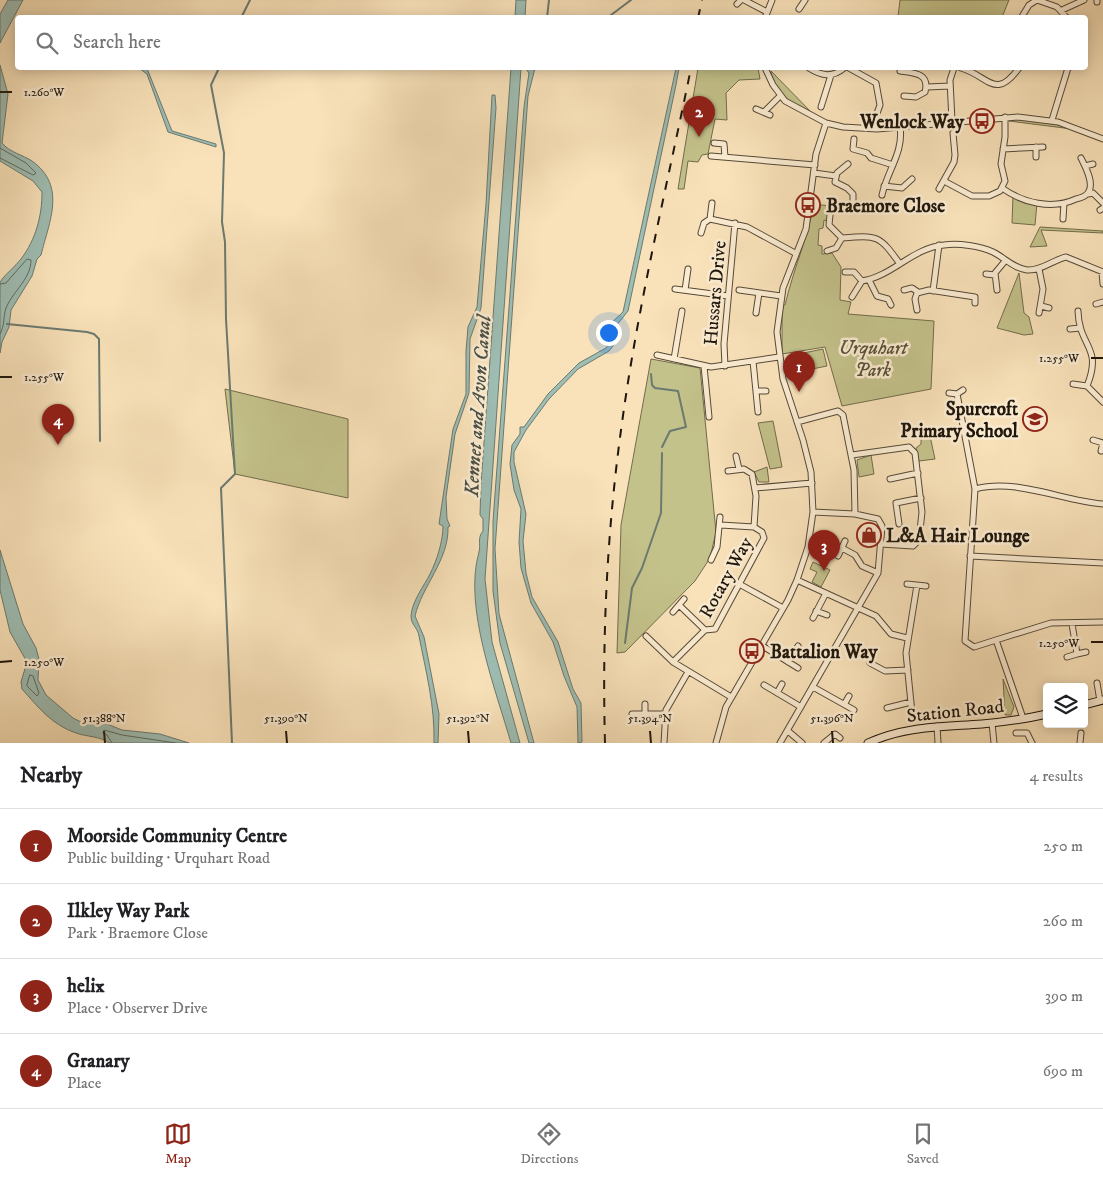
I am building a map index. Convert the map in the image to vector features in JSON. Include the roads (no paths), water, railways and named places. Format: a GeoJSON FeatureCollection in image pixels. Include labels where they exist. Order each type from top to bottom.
{"type":"FeatureCollection","features":[{"type":"Feature","properties":{"kind":"street"},"geometry":{"type":"LineString","coordinates":[[744,0],[766,15],[772,0]]}},
{"type":"Feature","properties":{"kind":"street"},"geometry":{"type":"LineString","coordinates":[[1023,15],[1030,5],[1037,0],[1062,10],[1065,15]]}},
{"type":"Feature","properties":{"kind":"street"},"geometry":{"type":"LineString","coordinates":[[1062,10],[1084,0]]}},
{"type":"Feature","properties":{"kind":"street"},"geometry":{"type":"LineString","coordinates":[[799,9],[803,1]]}},
{"type":"Feature","properties":{"kind":"street"},"geometry":{"type":"LineString","coordinates":[[766,70],[780,96],[803,112],[826,123],[860,129],[1005,117],[1052,120],[1103,139]]}},
{"type":"Feature","properties":{"kind":"street"},"geometry":{"type":"LineString","coordinates":[[813,70],[830,75],[840,70]]}},
{"type":"Feature","properties":{"kind":"street"},"geometry":{"type":"LineString","coordinates":[[853,70],[876,83],[879,110],[876,116]]}},
{"type":"Feature","properties":{"kind":"street"},"geometry":{"type":"LineString","coordinates":[[952,121],[950,80],[953,70]]}},
{"type":"Feature","properties":{"kind":"street"},"geometry":{"type":"LineString","coordinates":[[966,70],[976,74],[985,82],[998,85],[1008,82],[1018,70]]}},
{"type":"Feature","properties":{"kind":"street"},"geometry":{"type":"LineString","coordinates":[[1052,120],[1067,70]]}},
{"type":"Feature","properties":{"kind":"street"},"geometry":{"type":"LineString","coordinates":[[900,71],[919,73],[925,80],[927,87],[925,92],[916,98],[904,96]]}},
{"type":"Feature","properties":{"kind":"street"},"geometry":{"type":"LineString","coordinates":[[821,107],[821,100],[830,75]]}},
{"type":"Feature","properties":{"kind":"street"},"geometry":{"type":"LineString","coordinates":[[927,87],[950,86]]}},
{"type":"Feature","properties":{"kind":"street"},"geometry":{"type":"LineString","coordinates":[[756,109],[767,113],[780,96]]}},
{"type":"Feature","properties":{"kind":"street"},"geometry":{"type":"LineString","coordinates":[[871,108],[879,110]]}},
{"type":"Feature","properties":{"kind":"street"},"geometry":{"type":"LineString","coordinates":[[944,181],[972,196],[992,195],[1002,188],[1005,181],[1001,164],[1005,117]]}},
{"type":"Feature","properties":{"kind":"street"},"geometry":{"type":"LineString","coordinates":[[716,743],[723,714],[798,580],[808,547],[812,512],[812,483],[806,449],[784,385],[777,332],[781,296],[795,253],[806,229],[814,166],[826,123]]}},
{"type":"Feature","properties":{"kind":"street"},"geometry":{"type":"LineString","coordinates":[[882,195],[900,141],[900,127]]}},
{"type":"Feature","properties":{"kind":"street"},"geometry":{"type":"LineString","coordinates":[[939,189],[955,155],[950,141],[953,133]]}},
{"type":"Feature","properties":{"kind":"street"},"geometry":{"type":"LineString","coordinates":[[854,139],[853,149],[868,153],[872,158],[893,165]]}},
{"type":"Feature","properties":{"kind":"street"},"geometry":{"type":"LineString","coordinates":[[714,143],[724,144],[725,157]]}},
{"type":"Feature","properties":{"kind":"street"},"geometry":{"type":"LineString","coordinates":[[1003,149],[1043,147]]}},
{"type":"Feature","properties":{"kind":"street"},"geometry":{"type":"LineString","coordinates":[[1036,148],[1036,157]]}},
{"type":"Feature","properties":{"kind":"street"},"geometry":{"type":"LineString","coordinates":[[711,156],[814,166]]}},
{"type":"Feature","properties":{"kind":"street"},"geometry":{"type":"LineString","coordinates":[[1081,158],[1090,187],[1087,194]]}},
{"type":"Feature","properties":{"kind":"street"},"geometry":{"type":"LineString","coordinates":[[848,164],[837,172],[835,182],[847,188],[853,194],[853,200]]}},
{"type":"Feature","properties":{"kind":"street"},"geometry":{"type":"LineString","coordinates":[[1085,166],[1093,164]]}},
{"type":"Feature","properties":{"kind":"street"},"geometry":{"type":"LineString","coordinates":[[814,173],[836,176]]}},
{"type":"Feature","properties":{"kind":"street"},"geometry":{"type":"LineString","coordinates":[[884,186],[902,188],[912,179]]}},
{"type":"Feature","properties":{"kind":"street"},"geometry":{"type":"LineString","coordinates":[[1002,188],[1013,196],[1050,204],[1064,203],[1093,193],[1103,204]]}},
{"type":"Feature","properties":{"kind":"street"},"geometry":{"type":"LineString","coordinates":[[710,219],[712,203]]}},
{"type":"Feature","properties":{"kind":"street"},"geometry":{"type":"LineString","coordinates":[[1063,219],[1064,203]]}},
{"type":"Feature","properties":{"kind":"street"},"geometry":{"type":"LineString","coordinates":[[830,215],[829,225],[842,238],[876,237],[887,245],[900,264]]}},
{"type":"Feature","properties":{"kind":"street"},"geometry":{"type":"LineString","coordinates":[[701,233],[704,223],[710,219],[735,223],[795,253]]}},
{"type":"Feature","properties":{"kind":"street","name":"Hussars Drive"},"geometry":{"type":"LineString","coordinates":[[725,366],[724,344],[735,223]]}},
{"type":"Feature","properties":{"kind":"street"},"geometry":{"type":"LineString","coordinates":[[827,251],[836,248],[842,238]]}},
{"type":"Feature","properties":{"kind":"street"},"geometry":{"type":"LineString","coordinates":[[852,297],[862,281],[890,272],[928,248],[954,244],[986,250],[1026,270],[1039,269],[1066,257],[1103,272],[1103,284]]}},
{"type":"Feature","properties":{"kind":"street"},"geometry":{"type":"LineString","coordinates":[[933,291],[939,245]]}},
{"type":"Feature","properties":{"kind":"street"},"geometry":{"type":"LineString","coordinates":[[997,290],[995,275],[997,269],[1005,261]]}},
{"type":"Feature","properties":{"kind":"street"},"geometry":{"type":"LineString","coordinates":[[685,290],[688,269]]}},
{"type":"Feature","properties":{"kind":"street"},"geometry":{"type":"LineString","coordinates":[[1038,313],[1041,306],[1043,289],[1039,269]]}},
{"type":"Feature","properties":{"kind":"street"},"geometry":{"type":"LineString","coordinates":[[845,272],[854,272],[862,281]]}},
{"type":"Feature","properties":{"kind":"street"},"geometry":{"type":"LineString","coordinates":[[986,274],[995,275]]}},
{"type":"Feature","properties":{"kind":"street"},"geometry":{"type":"LineString","coordinates":[[869,280],[877,296],[888,299],[891,305]]}},
{"type":"Feature","properties":{"kind":"street"},"geometry":{"type":"LineString","coordinates":[[904,290],[912,288],[918,292],[933,291],[975,296],[975,303]]}},
{"type":"Feature","properties":{"kind":"street"},"geometry":{"type":"LineString","coordinates":[[676,289],[728,296]]}},
{"type":"Feature","properties":{"kind":"street"},"geometry":{"type":"LineString","coordinates":[[739,290],[781,296]]}},
{"type":"Feature","properties":{"kind":"street"},"geometry":{"type":"LineString","coordinates":[[917,310],[915,299],[918,292]]}},
{"type":"Feature","properties":{"kind":"street"},"geometry":{"type":"LineString","coordinates":[[756,313],[759,293]]}},
{"type":"Feature","properties":{"kind":"street"},"geometry":{"type":"LineString","coordinates":[[1096,304],[1103,302]]}},
{"type":"Feature","properties":{"kind":"street"},"geometry":{"type":"LineString","coordinates":[[1041,306],[1049,308]]}},
{"type":"Feature","properties":{"kind":"street"},"geometry":{"type":"LineString","coordinates":[[674,359],[682,311]]}},
{"type":"Feature","properties":{"kind":"street"},"geometry":{"type":"LineString","coordinates":[[1078,311],[1080,328],[1098,358],[1087,386]]}},
{"type":"Feature","properties":{"kind":"street"},"geometry":{"type":"LineString","coordinates":[[1070,329],[1080,328]]}},
{"type":"Feature","properties":{"kind":"street"},"geometry":{"type":"LineString","coordinates":[[657,355],[704,366],[725,366],[779,357]]}},
{"type":"Feature","properties":{"kind":"street"},"geometry":{"type":"LineString","coordinates":[[752,361],[758,412]]}},
{"type":"Feature","properties":{"kind":"street"},"geometry":{"type":"LineString","coordinates":[[704,366],[709,418]]}},
{"type":"Feature","properties":{"kind":"street"},"geometry":{"type":"LineString","coordinates":[[1073,384],[1087,386],[1103,402]]}},
{"type":"Feature","properties":{"kind":"street"},"geometry":{"type":"LineString","coordinates":[[949,393],[957,394],[963,390]]}},
{"type":"Feature","properties":{"kind":"street"},"geometry":{"type":"LineString","coordinates":[[756,391],[766,391]]}},
{"type":"Feature","properties":{"kind":"street"},"geometry":{"type":"LineString","coordinates":[[957,394],[975,489],[965,641],[974,647],[1051,623],[1103,622]]}},
{"type":"Feature","properties":{"kind":"street"},"geometry":{"type":"LineString","coordinates":[[797,422],[824,414],[841,413],[852,456],[856,485],[855,514]]}},
{"type":"Feature","properties":{"kind":"street"},"geometry":{"type":"LineString","coordinates":[[1093,440],[1103,443],[1101,451]]}},
{"type":"Feature","properties":{"kind":"street"},"geometry":{"type":"LineString","coordinates":[[852,456],[911,447],[915,453],[921,498],[921,528],[918,543],[913,546],[881,544]]}},
{"type":"Feature","properties":{"kind":"street"},"geometry":{"type":"LineString","coordinates":[[736,456],[739,469]]}},
{"type":"Feature","properties":{"kind":"street"},"geometry":{"type":"LineString","coordinates":[[728,471],[746,469],[752,474],[755,488],[812,483]]}},
{"type":"Feature","properties":{"kind":"street"},"geometry":{"type":"LineString","coordinates":[[890,479],[918,473]]}},
{"type":"Feature","properties":{"kind":"street"},"geometry":{"type":"LineString","coordinates":[[975,489],[990,487],[1042,490],[1103,504]]}},
{"type":"Feature","properties":{"kind":"street","name":"Rotary Way"},"geometry":{"type":"LineString","coordinates":[[673,662],[705,630],[715,630],[741,585],[764,538],[762,532],[754,527],[755,488]]}},
{"type":"Feature","properties":{"kind":"street"},"geometry":{"type":"LineString","coordinates":[[899,524],[896,503],[921,498]]}},
{"type":"Feature","properties":{"kind":"street"},"geometry":{"type":"LineString","coordinates":[[780,743],[878,573],[881,530],[878,519],[855,514],[812,512]]}},
{"type":"Feature","properties":{"kind":"street"},"geometry":{"type":"LineString","coordinates":[[711,560],[721,525],[720,517]]}},
{"type":"Feature","properties":{"kind":"street"},"geometry":{"type":"LineString","coordinates":[[721,525],[754,527]]}},
{"type":"Feature","properties":{"kind":"street"},"geometry":{"type":"LineString","coordinates":[[838,556],[845,540]]}},
{"type":"Feature","properties":{"kind":"street"},"geometry":{"type":"LineString","coordinates":[[842,548],[855,555],[862,566],[878,573]]}},
{"type":"Feature","properties":{"kind":"street"},"geometry":{"type":"LineString","coordinates":[[970,556],[1103,563]]}},
{"type":"Feature","properties":{"kind":"street"},"geometry":{"type":"LineString","coordinates":[[798,580],[876,616],[891,634],[907,638]]}},
{"type":"Feature","properties":{"kind":"street"},"geometry":{"type":"LineString","coordinates":[[907,584],[926,586]]}},
{"type":"Feature","properties":{"kind":"street"},"geometry":{"type":"LineString","coordinates":[[741,585],[783,608]]}},
{"type":"Feature","properties":{"kind":"street"},"geometry":{"type":"LineString","coordinates":[[912,713],[907,638],[914,611],[917,586]]}},
{"type":"Feature","properties":{"kind":"street"},"geometry":{"type":"LineString","coordinates":[[812,618],[826,593]]}},
{"type":"Feature","properties":{"kind":"street"},"geometry":{"type":"LineString","coordinates":[[673,612],[684,599]]}},
{"type":"Feature","properties":{"kind":"street"},"geometry":{"type":"LineString","coordinates":[[679,605],[705,630]]}},
{"type":"Feature","properties":{"kind":"street"},"geometry":{"type":"LineString","coordinates":[[816,611],[827,615]]}},
{"type":"Feature","properties":{"kind":"street"},"geometry":{"type":"LineString","coordinates":[[1072,624],[1077,654]]}},
{"type":"Feature","properties":{"kind":"street"},"geometry":{"type":"LineString","coordinates":[[646,636],[673,662],[731,697]]}},
{"type":"Feature","properties":{"kind":"street"},"geometry":{"type":"LineString","coordinates":[[996,640],[1023,718]]}},
{"type":"Feature","properties":{"kind":"street"},"geometry":{"type":"LineString","coordinates":[[761,645],[798,668]]}},
{"type":"Feature","properties":{"kind":"street"},"geometry":{"type":"LineString","coordinates":[[788,662],[798,646]]}},
{"type":"Feature","properties":{"kind":"street"},"geometry":{"type":"LineString","coordinates":[[1067,657],[1086,652]]}},
{"type":"Feature","properties":{"kind":"street"},"geometry":{"type":"LineString","coordinates":[[870,663],[885,671],[908,670]]}},
{"type":"Feature","properties":{"kind":"street"},"geometry":{"type":"LineString","coordinates":[[664,743],[665,714],[688,672]]}},
{"type":"Feature","properties":{"kind":"street"},"geometry":{"type":"LineString","coordinates":[[1088,704],[1102,701],[1097,683]]}},
{"type":"Feature","properties":{"kind":"street"},"geometry":{"type":"LineString","coordinates":[[777,693],[782,684]]}},
{"type":"Feature","properties":{"kind":"street"},"geometry":{"type":"LineString","coordinates":[[764,685],[801,707]]}},
{"type":"Feature","properties":{"kind":"street"},"geometry":{"type":"LineString","coordinates":[[814,687],[845,703],[854,710]]}},
{"type":"Feature","properties":{"kind":"street"},"geometry":{"type":"LineString","coordinates":[[845,703],[849,696]]}},
{"type":"Feature","properties":{"kind":"street"},"geometry":{"type":"LineString","coordinates":[[887,708],[911,702]]}},
{"type":"Feature","properties":{"kind":"street"},"geometry":{"type":"LineString","coordinates":[[645,704],[645,714]]}},
{"type":"Feature","properties":{"kind":"street"},"geometry":{"type":"LineString","coordinates":[[632,714],[665,714]]}},
{"type":"Feature","properties":{"kind":"street","name":"Station Road"},"geometry":{"type":"LineString","coordinates":[[868,743],[893,733],[937,726],[992,722],[1043,715]]}},
{"type":"Feature","properties":{"kind":"street"},"geometry":{"type":"LineString","coordinates":[[992,722],[994,743]]}},
{"type":"Feature","properties":{"kind":"street"},"geometry":{"type":"LineString","coordinates":[[937,726],[938,743]]}},
{"type":"Feature","properties":{"kind":"street"},"geometry":{"type":"LineString","coordinates":[[788,730],[802,743]]}},
{"type":"Feature","properties":{"kind":"street"},"geometry":{"type":"LineString","coordinates":[[1016,733],[1027,733],[1032,743]]}},
{"type":"Feature","properties":{"kind":"street"},"geometry":{"type":"LineString","coordinates":[[1080,743],[1081,733]]}},
{"type":"Feature","properties":{"kind":"street"},"geometry":{"type":"LineString","coordinates":[[824,743],[835,734],[840,738]]}},
{"type":"Feature","properties":{"kind":"water"},"geometry":{"type":"Polygon","coordinates":[[[8,0],[23,0],[0,43],[0,14],[8,0]]]}},
{"type":"Feature","properties":{"kind":"water"},"geometry":{"type":"Polygon","coordinates":[[[516,0],[526,0],[525,15],[515,15],[516,0]]]}},
{"type":"Feature","properties":{"kind":"water"},"geometry":{"type":"Polygon","coordinates":[[[0,65],[8,94],[2,143],[12,151],[32,161],[43,171],[49,182],[53,205],[41,255],[37,259],[32,276],[11,310],[9,327],[2,342],[0,353],[0,282],[21,259],[31,243],[41,210],[42,192],[33,181],[0,161],[0,65]]]}},
{"type":"Feature","properties":{"kind":"water"},"geometry":{"type":"Polygon","coordinates":[[[142,70],[148,71],[172,131],[216,144],[216,147],[168,132],[147,74],[142,70]]]}},
{"type":"Feature","properties":{"kind":"water"},"geometry":{"type":"Polygon","coordinates":[[[511,70],[521,70],[485,579],[492,642],[520,743],[511,743],[490,674],[478,623],[475,574],[483,531],[483,519],[480,515],[511,70]]]}},
{"type":"Feature","properties":{"kind":"water"},"geometry":{"type":"Polygon","coordinates":[[[527,70],[534,70],[528,96],[495,549],[499,614],[534,743],[529,743],[500,643],[493,591],[493,521],[524,107],[529,73],[527,70]]]}},
{"type":"Feature","properties":{"kind":"water"},"geometry":{"type":"Polygon","coordinates":[[[676,70],[679,70],[628,311],[616,326],[613,346],[609,351],[578,369],[549,399],[526,430],[514,452],[514,462],[526,514],[523,541],[526,573],[532,597],[558,642],[573,689],[581,703],[582,742],[578,743],[577,707],[553,642],[531,603],[521,568],[519,542],[521,509],[514,490],[510,464],[512,445],[520,434],[520,427],[524,427],[548,394],[579,363],[606,348],[609,343],[610,324],[623,312],[676,70]]]}},
{"type":"Feature","properties":{"kind":"water"},"geometry":{"type":"Polygon","coordinates":[[[492,95],[495,95],[496,108],[481,308],[470,339],[469,393],[455,434],[446,497],[447,519],[450,526],[448,527],[447,539],[440,562],[423,594],[415,616],[424,637],[439,714],[438,743],[434,743],[430,689],[418,633],[411,616],[419,594],[433,569],[441,544],[443,526],[439,524],[453,429],[466,394],[468,327],[477,307],[486,204],[492,95]]]}},
{"type":"Feature","properties":{"kind":"water"},"geometry":{"type":"Polygon","coordinates":[[[0,550],[23,624],[36,648],[39,659],[38,680],[46,695],[73,718],[83,723],[107,724],[122,730],[160,734],[189,743],[109,743],[102,739],[67,730],[40,709],[22,689],[21,682],[27,662],[10,632],[0,590],[0,550]]]}},
{"type":"Feature","properties":{"kind":"waterway"},"geometry":{"type":"LineString","coordinates":[[242,15],[250,0]]}},
{"type":"Feature","properties":{"kind":"waterway"},"geometry":{"type":"LineString","coordinates":[[547,15],[549,0]]}},
{"type":"Feature","properties":{"kind":"waterway"},"geometry":{"type":"LineString","coordinates":[[611,15],[631,0]]}},
{"type":"Feature","properties":{"kind":"waterway"},"geometry":{"type":"LineString","coordinates":[[218,70],[211,85],[224,153],[222,222],[225,242],[226,319],[235,474],[221,488],[232,743]]}},
{"type":"Feature","properties":{"kind":"waterway"},"geometry":{"type":"LineString","coordinates":[[7,324],[87,332],[94,334],[99,339],[100,441]]}},
{"type":"Feature","properties":{"kind":"waterway"},"geometry":{"type":"LineString","coordinates":[[651,374],[652,385],[655,388],[678,391],[686,427],[670,431],[662,447]]}},
{"type":"Feature","properties":{"kind":"waterway"},"geometry":{"type":"LineString","coordinates":[[625,643],[632,588],[642,568],[661,513],[662,453]]}},
{"type":"Feature","properties":{"kind":"railway"},"geometry":{"type":"LineString","coordinates":[[699,15],[702,0]]}},
{"type":"Feature","properties":{"kind":"railway"},"geometry":{"type":"LineString","coordinates":[[605,743],[605,623],[609,543],[617,463],[636,334],[691,70]]}},
{"type":"Feature","properties":{"kind":"place","name":"Wenlock Way"},"geometry":{"type":"Point","coordinates":[982,121]}},
{"type":"Feature","properties":{"kind":"place","name":"Ilkley Way Park"},"geometry":{"type":"Point","coordinates":[699,137]}},
{"type":"Feature","properties":{"kind":"place","name":"Braemore Close"},"geometry":{"type":"Point","coordinates":[808,205]}},
{"type":"Feature","properties":{"kind":"place","name":"Moorside Community Centre"},"geometry":{"type":"Point","coordinates":[799,392]}},
{"type":"Feature","properties":{"kind":"place","name":"Spurcroft Primary School"},"geometry":{"type":"Point","coordinates":[1035,419]}},
{"type":"Feature","properties":{"kind":"place","name":"Granary"},"geometry":{"type":"Point","coordinates":[58,445]}},
{"type":"Feature","properties":{"kind":"place","name":"L&A Hair Lounge"},"geometry":{"type":"Point","coordinates":[869,535]}},
{"type":"Feature","properties":{"kind":"place","name":"helix"},"geometry":{"type":"Point","coordinates":[824,571]}},
{"type":"Feature","properties":{"kind":"place","name":"Battalion Way"},"geometry":{"type":"Point","coordinates":[752,651]}},
{"type":"Feature","properties":{"kind":"park label","name":"Urquhart Park"},"geometry":{"type":"Point","coordinates":[873,358]}},
{"type":"Feature","properties":{"kind":"water label","name":"Kennet and Avon Canal"},"geometry":{"type":"Point","coordinates":[477,406]}}]}
